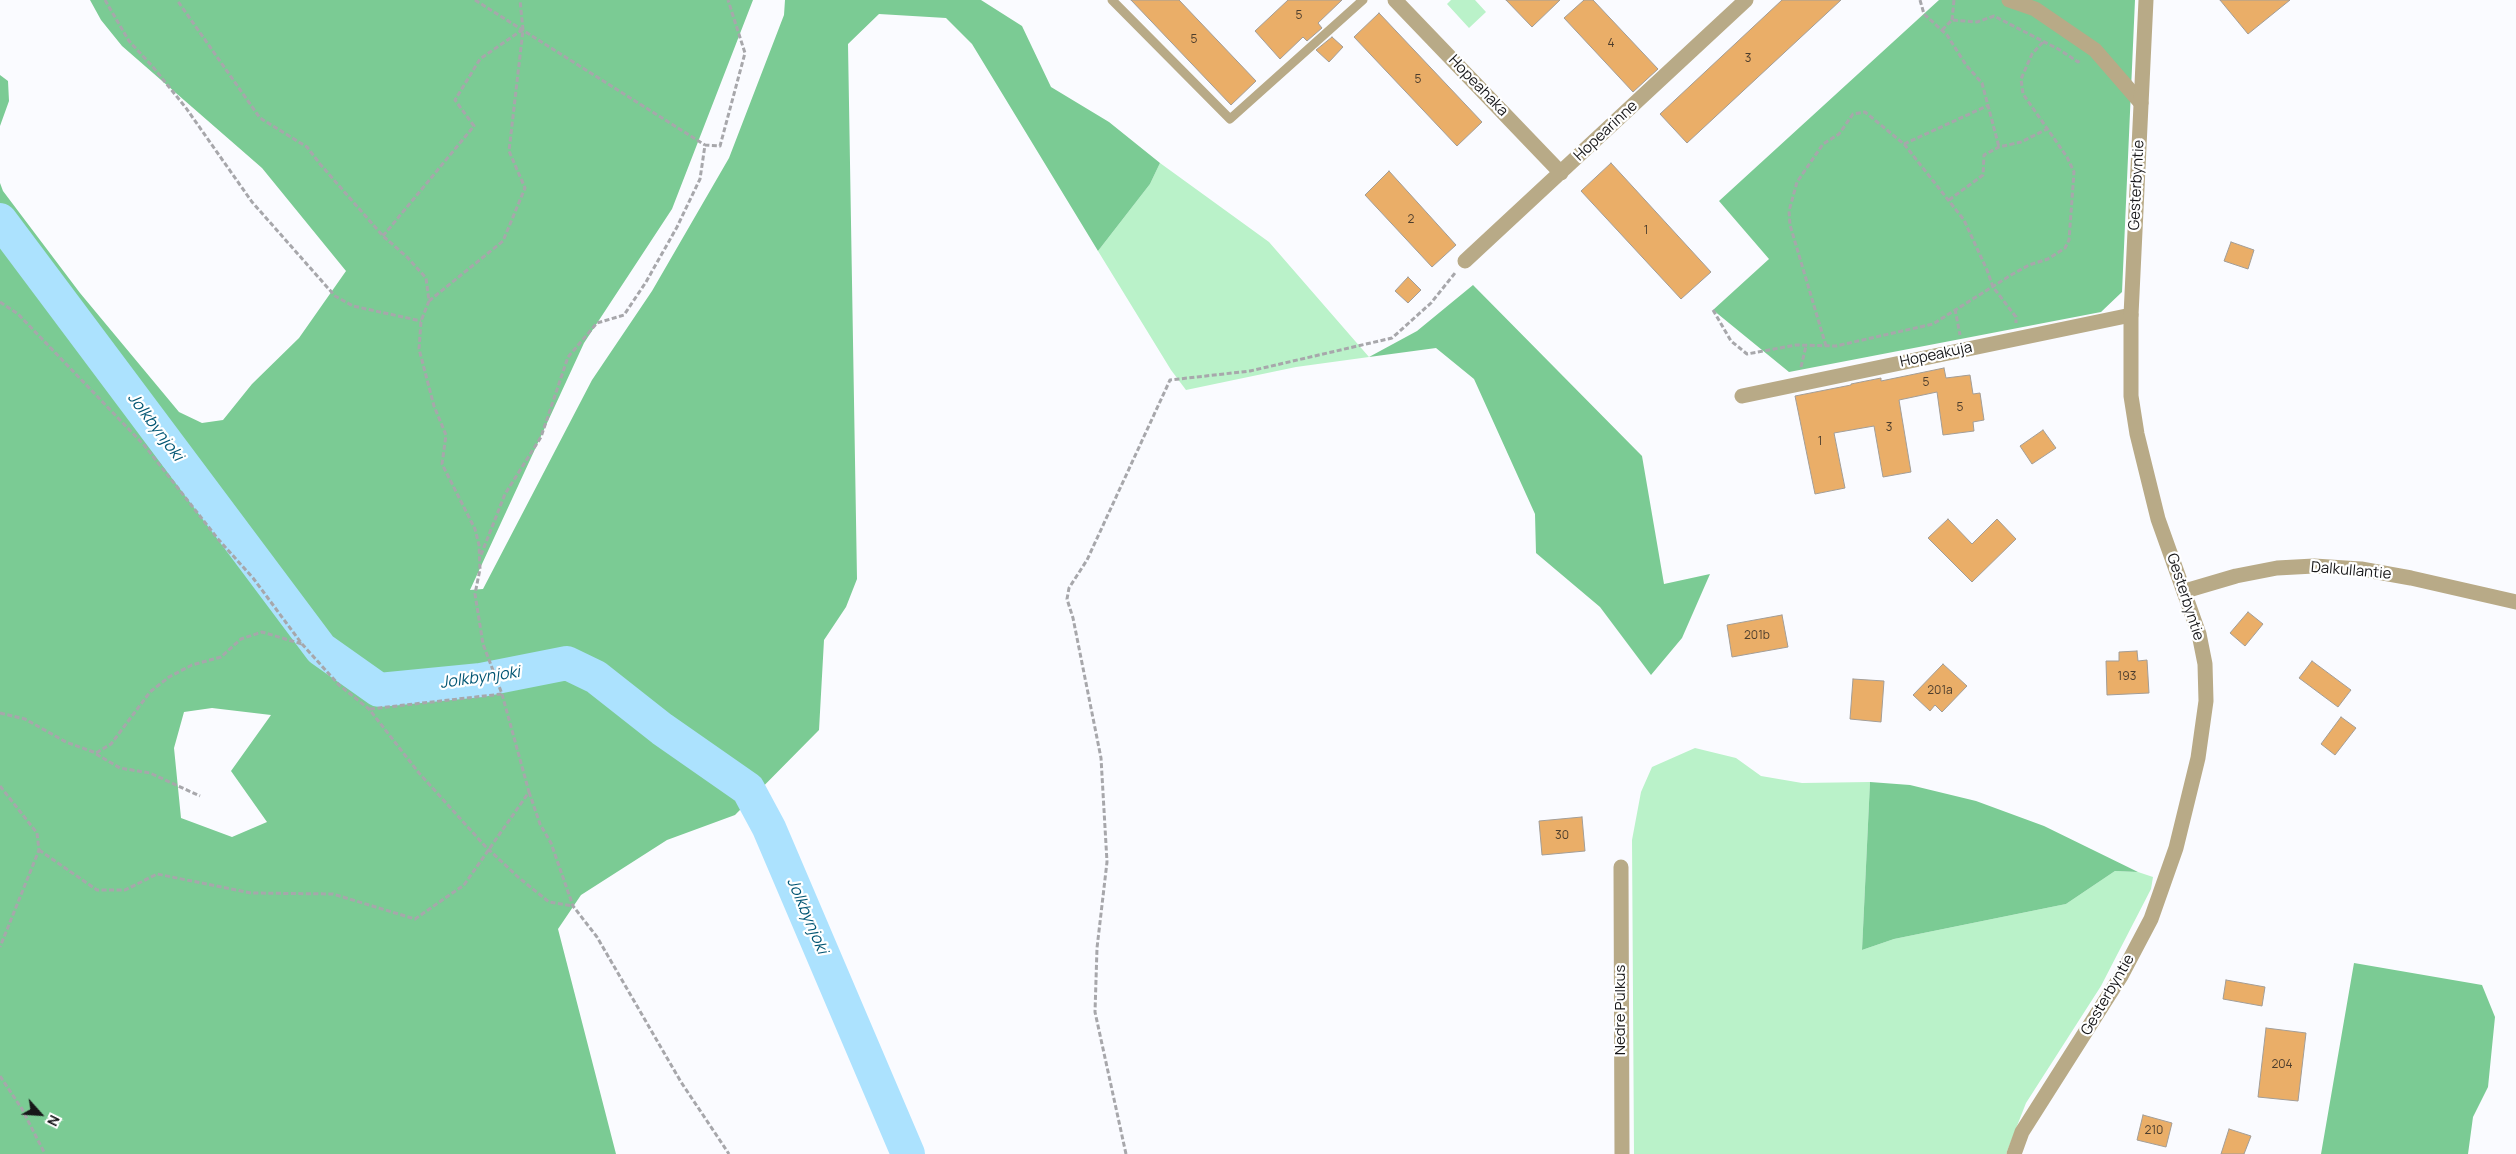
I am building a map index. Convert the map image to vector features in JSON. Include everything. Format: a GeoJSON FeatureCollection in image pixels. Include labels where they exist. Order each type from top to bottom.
{"type":"FeatureCollection","features":[{"type":"Feature","properties":{"kind":"street","name":"Hopeahaka"},"geometry":{"type":"LineString","coordinates":[[1395,0],[1561,173]]}},
{"type":"Feature","properties":{"kind":"street","name":"Hopearinne"},"geometry":{"type":"LineString","coordinates":[[1465,261],[1746,0]]}},
{"type":"Feature","properties":{"kind":"street"},"geometry":{"type":"LineString","coordinates":[[2009,0],[2035,9],[2094,50],[2141,103]]}},
{"type":"Feature","properties":{"kind":"street","name":"Gesterbyntie"},"geometry":{"type":"LineString","coordinates":[[2014,1154],[2022,1132],[2033,1113],[2076,1050],[2121,976],[2151,919],[2176,848],[2198,758],[2206,701],[2202,650],[2185,591],[2158,519],[2137,434],[2131,396],[2131,315],[2146,0]]}},
{"type":"Feature","properties":{"kind":"street","name":"Hopeakuja"},"geometry":{"type":"LineString","coordinates":[[1742,396],[2131,315]]}},
{"type":"Feature","properties":{"kind":"street","name":"Dalkullantie"},"geometry":{"type":"LineString","coordinates":[[2185,591],[2236,576],[2277,568],[2314,566],[2361,569],[2472,590],[2516,602]]}},
{"type":"Feature","properties":{"kind":"street","name":"Nedre Pulkus"},"geometry":{"type":"LineString","coordinates":[[1621,867],[1622,1154]]}},
{"type":"Feature","properties":{"kind":"lane"},"geometry":{"type":"LineString","coordinates":[[1112,0],[1230,119],[1363,0]]}},
{"type":"Feature","properties":{"kind":"path"},"geometry":{"type":"LineString","coordinates":[[106,0],[129,41],[186,108],[252,202],[334,296],[353,306],[422,321]]}},
{"type":"Feature","properties":{"kind":"path"},"geometry":{"type":"LineString","coordinates":[[177,0],[260,118],[307,146],[320,164],[383,236],[407,257],[426,278],[429,301],[422,321],[419,349],[434,406],[446,435],[442,464],[475,530],[480,557],[480,569],[475,594],[483,644],[502,694],[529,792],[540,824],[551,843],[574,906],[597,937],[682,1082],[729,1154]]}},
{"type":"Feature","properties":{"kind":"path"},"geometry":{"type":"LineString","coordinates":[[474,0],[705,145],[720,146],[745,54],[728,0]]}},
{"type":"Feature","properties":{"kind":"path"},"geometry":{"type":"LineString","coordinates":[[429,301],[502,241],[525,188],[509,151],[523,30],[520,0]]}},
{"type":"Feature","properties":{"kind":"path"},"geometry":{"type":"LineString","coordinates":[[1920,0],[1924,14],[1942,30],[1982,83],[1999,147]]}},
{"type":"Feature","properties":{"kind":"path"},"geometry":{"type":"LineString","coordinates":[[1942,30],[1952,20],[1954,0]]}},
{"type":"Feature","properties":{"kind":"path"},"geometry":{"type":"LineString","coordinates":[[1952,20],[1977,22],[1994,16],[2078,62],[2094,50]]}},
{"type":"Feature","properties":{"kind":"path"},"geometry":{"type":"LineString","coordinates":[[383,236],[474,126],[455,100],[480,59],[523,30]]}},
{"type":"Feature","properties":{"kind":"path"},"geometry":{"type":"LineString","coordinates":[[1713,310],[1731,342],[1747,354],[1796,345],[1836,346],[1909,331],[1933,324],[2030,265],[2048,259],[2065,248],[2069,240],[2074,172],[2067,157],[2023,94],[2021,79],[2032,54],[2043,42]]}},
{"type":"Feature","properties":{"kind":"path"},"geometry":{"type":"LineString","coordinates":[[1904,144],[1928,135],[1989,105]]}},
{"type":"Feature","properties":{"kind":"path"},"geometry":{"type":"LineString","coordinates":[[1826,346],[1790,225],[1789,211],[1797,182],[1824,144],[1839,134],[1853,114],[1865,112],[1904,144],[1964,220],[1993,287],[2016,317],[2015,329],[2010,340]]}},
{"type":"Feature","properties":{"kind":"path"},"geometry":{"type":"LineString","coordinates":[[1949,200],[1983,175],[1984,154],[1999,147],[2021,142],[2047,129]]}},
{"type":"Feature","properties":{"kind":"path"},"geometry":{"type":"LineString","coordinates":[[480,557],[505,494],[540,437],[568,357],[597,323],[624,315],[646,282],[677,226],[700,178],[705,145]]}},
{"type":"Feature","properties":{"kind":"path"},"geometry":{"type":"LineString","coordinates":[[1126,1154],[1094,1012],[1097,948],[1106,862],[1101,758],[1073,618],[1067,599],[1069,588],[1087,560],[1170,380],[1250,371],[1392,338],[1431,303],[1465,261]]}},
{"type":"Feature","properties":{"kind":"path"},"geometry":{"type":"LineString","coordinates":[[0,302],[18,314],[144,445],[218,539],[252,578],[302,644],[339,685],[370,709],[419,773],[489,850],[549,902],[574,906]]}},
{"type":"Feature","properties":{"kind":"path"},"geometry":{"type":"LineString","coordinates":[[1955,309],[1962,350]]}},
{"type":"Feature","properties":{"kind":"path"},"geometry":{"type":"LineString","coordinates":[[96,753],[112,744],[150,692],[169,677],[192,665],[221,657],[241,638],[262,632],[302,644]]}},
{"type":"Feature","properties":{"kind":"path"},"geometry":{"type":"LineString","coordinates":[[370,709],[502,694]]}},
{"type":"Feature","properties":{"kind":"path"},"geometry":{"type":"LineString","coordinates":[[0,713],[25,719],[66,742],[96,753],[120,768],[150,773],[200,796]]}},
{"type":"Feature","properties":{"kind":"path"},"geometry":{"type":"LineString","coordinates":[[0,786],[37,832],[39,850],[0,947]]}},
{"type":"Feature","properties":{"kind":"path"},"geometry":{"type":"LineString","coordinates":[[39,850],[97,890],[125,890],[157,874],[250,893],[333,894],[415,920],[464,885],[529,792]]}},
{"type":"Feature","properties":{"kind":"path"},"geometry":{"type":"LineString","coordinates":[[0,1076],[22,1108],[45,1154]]}},
{"type":"Feature","properties":{"kind":"green space"},"geometry":{"type":"Polygon","coordinates":[[[90,0],[753,0],[672,209],[584,343],[470,590],[483,589],[592,380],[652,291],[729,158],[784,15],[785,0],[981,0],[1022,26],[1051,87],[1109,122],[1160,163],[1150,184],[1098,251],[972,44],[946,18],[879,14],[848,44],[857,579],[846,607],[824,640],[819,730],[735,815],[667,840],[581,895],[558,929],[616,1154],[0,1154],[0,183],[3,191],[80,293],[179,412],[202,423],[223,420],[252,384],[299,338],[346,271],[262,168],[122,46],[101,20],[90,0]],[[212,708],[184,712],[174,748],[181,818],[232,837],[267,822],[231,771],[271,715],[212,708]]]}},
{"type":"Feature","properties":{"kind":"green space"},"geometry":{"type":"Polygon","coordinates":[[[1451,0],[1475,0],[1486,12],[1469,28],[1447,4],[1451,0]]]}},
{"type":"Feature","properties":{"kind":"green space"},"geometry":{"type":"Polygon","coordinates":[[[1939,0],[2135,0],[2122,292],[2101,312],[1789,372],[1713,310],[1769,259],[1719,201],[1939,0]]]}},
{"type":"Feature","properties":{"kind":"green space"},"geometry":{"type":"Polygon","coordinates":[[[0,75],[8,81],[9,101],[0,126],[0,75]]]}},
{"type":"Feature","properties":{"kind":"green space"},"geometry":{"type":"Polygon","coordinates":[[[1160,163],[1269,242],[1369,357],[1296,367],[1186,390],[1171,370],[1098,251],[1150,184],[1160,163]]]}},
{"type":"Feature","properties":{"kind":"green space"},"geometry":{"type":"Polygon","coordinates":[[[1473,285],[1642,456],[1664,584],[1710,574],[1682,638],[1651,675],[1600,607],[1536,553],[1535,514],[1474,379],[1436,348],[1369,357],[1417,331],[1473,285]]]}},
{"type":"Feature","properties":{"kind":"green space"},"geometry":{"type":"Polygon","coordinates":[[[1695,748],[1736,758],[1761,776],[1802,783],[1870,782],[1862,950],[1894,939],[2066,904],[2115,871],[2138,872],[2153,877],[2151,889],[2101,986],[2026,1103],[2006,1154],[1634,1154],[1632,840],[1641,792],[1652,767],[1695,748]]]}},
{"type":"Feature","properties":{"kind":"green space"},"geometry":{"type":"Polygon","coordinates":[[[1870,782],[1910,785],[1976,801],[2044,826],[2138,872],[2115,871],[2066,904],[1894,939],[1862,950],[1870,782]]]}},
{"type":"Feature","properties":{"kind":"green space"},"geometry":{"type":"Polygon","coordinates":[[[2354,963],[2482,985],[2495,1017],[2488,1087],[2473,1117],[2468,1154],[2321,1154],[2354,963]]]}},
{"type":"Feature","properties":{"kind":"building"},"geometry":{"type":"Polygon","coordinates":[[[1131,0],[1179,0],[1256,81],[1231,105],[1131,0]]]}},
{"type":"Feature","properties":{"kind":"building"},"geometry":{"type":"Polygon","coordinates":[[[1288,0],[1342,0],[1318,23],[1322,28],[1307,41],[1303,37],[1280,59],[1255,31],[1288,0]]]}},
{"type":"Feature","properties":{"kind":"building"},"geometry":{"type":"Polygon","coordinates":[[[1506,0],[1560,0],[1532,27],[1506,0]]]}},
{"type":"Feature","properties":{"kind":"building"},"geometry":{"type":"Polygon","coordinates":[[[1584,0],[1593,0],[1658,69],[1633,92],[1564,18],[1584,0]]]}},
{"type":"Feature","properties":{"kind":"building"},"geometry":{"type":"Polygon","coordinates":[[[1782,0],[1841,0],[1687,143],[1660,114],[1782,0]]]}},
{"type":"Feature","properties":{"kind":"building"},"geometry":{"type":"Polygon","coordinates":[[[2220,0],[2290,0],[2248,34],[2220,0]]]}},
{"type":"Feature","properties":{"kind":"building"},"geometry":{"type":"Polygon","coordinates":[[[1379,13],[1482,122],[1457,146],[1354,37],[1379,13]]]}},
{"type":"Feature","properties":{"kind":"building"},"geometry":{"type":"Polygon","coordinates":[[[1332,37],[1343,47],[1329,62],[1316,50],[1332,37]]]}},
{"type":"Feature","properties":{"kind":"building"},"geometry":{"type":"Polygon","coordinates":[[[1611,163],[1711,272],[1681,299],[1581,191],[1611,163]]]}},
{"type":"Feature","properties":{"kind":"building"},"geometry":{"type":"Polygon","coordinates":[[[1389,171],[1456,245],[1432,267],[1365,195],[1389,171]]]}},
{"type":"Feature","properties":{"kind":"building"},"geometry":{"type":"Polygon","coordinates":[[[2231,242],[2254,250],[2248,269],[2224,261],[2231,242]]]}},
{"type":"Feature","properties":{"kind":"building"},"geometry":{"type":"Polygon","coordinates":[[[1408,277],[1421,290],[1408,303],[1395,291],[1408,277]]]}},
{"type":"Feature","properties":{"kind":"building"},"geometry":{"type":"Polygon","coordinates":[[[1944,368],[1946,378],[1970,375],[1973,394],[1980,393],[1984,420],[1973,422],[1974,431],[1943,435],[1937,392],[1899,400],[1911,472],[1883,477],[1874,426],[1834,433],[1845,488],[1815,494],[1795,396],[1881,378],[1881,381],[1944,368]]]}},
{"type":"Feature","properties":{"kind":"building"},"geometry":{"type":"Polygon","coordinates":[[[2043,430],[2056,448],[2032,464],[2020,446],[2043,430]]]}},
{"type":"Feature","properties":{"kind":"building"},"geometry":{"type":"Polygon","coordinates":[[[1948,519],[1972,544],[1997,519],[2016,539],[1972,582],[1928,538],[1948,519]]]}},
{"type":"Feature","properties":{"kind":"building"},"geometry":{"type":"Polygon","coordinates":[[[2248,612],[2263,624],[2245,646],[2230,633],[2248,612]]]}},
{"type":"Feature","properties":{"kind":"building"},"geometry":{"type":"Polygon","coordinates":[[[1782,615],[1788,647],[1732,657],[1727,625],[1782,615]]]}},
{"type":"Feature","properties":{"kind":"building"},"geometry":{"type":"Polygon","coordinates":[[[2137,651],[2138,661],[2147,660],[2149,693],[2107,695],[2106,661],[2119,661],[2119,652],[2137,651]]]}},
{"type":"Feature","properties":{"kind":"building"},"geometry":{"type":"Polygon","coordinates":[[[2312,661],[2351,690],[2338,707],[2299,678],[2312,661]]]}},
{"type":"Feature","properties":{"kind":"building"},"geometry":{"type":"Polygon","coordinates":[[[1943,664],[1967,686],[1942,712],[1935,705],[1930,711],[1913,695],[1943,664]]]}},
{"type":"Feature","properties":{"kind":"building"},"geometry":{"type":"Polygon","coordinates":[[[1853,679],[1884,681],[1881,722],[1850,719],[1853,679]]]}},
{"type":"Feature","properties":{"kind":"building"},"geometry":{"type":"Polygon","coordinates":[[[2341,717],[2356,728],[2335,755],[2321,744],[2341,717]]]}},
{"type":"Feature","properties":{"kind":"building"},"geometry":{"type":"Polygon","coordinates":[[[1582,817],[1585,851],[1542,855],[1539,821],[1582,817]]]}},
{"type":"Feature","properties":{"kind":"building"},"geometry":{"type":"Polygon","coordinates":[[[2226,980],[2265,987],[2262,1006],[2223,999],[2226,980]]]}},
{"type":"Feature","properties":{"kind":"building"},"geometry":{"type":"Polygon","coordinates":[[[2266,1028],[2306,1033],[2298,1101],[2258,1097],[2266,1028]]]}},
{"type":"Feature","properties":{"kind":"building"},"geometry":{"type":"Polygon","coordinates":[[[2143,1115],[2172,1123],[2166,1147],[2137,1140],[2143,1115]]]}},
{"type":"Feature","properties":{"kind":"building"},"geometry":{"type":"Polygon","coordinates":[[[2229,1129],[2251,1136],[2244,1154],[2221,1154],[2229,1129]]]}},
{"type":"Feature","properties":{"kind":"waterway","name":"Jolkbynjoki"},"geometry":{"type":"LineString","coordinates":[[0,220],[321,649],[379,690],[481,680],[567,663],[596,677],[662,729],[748,789],[769,828],[908,1154]]}}]}
